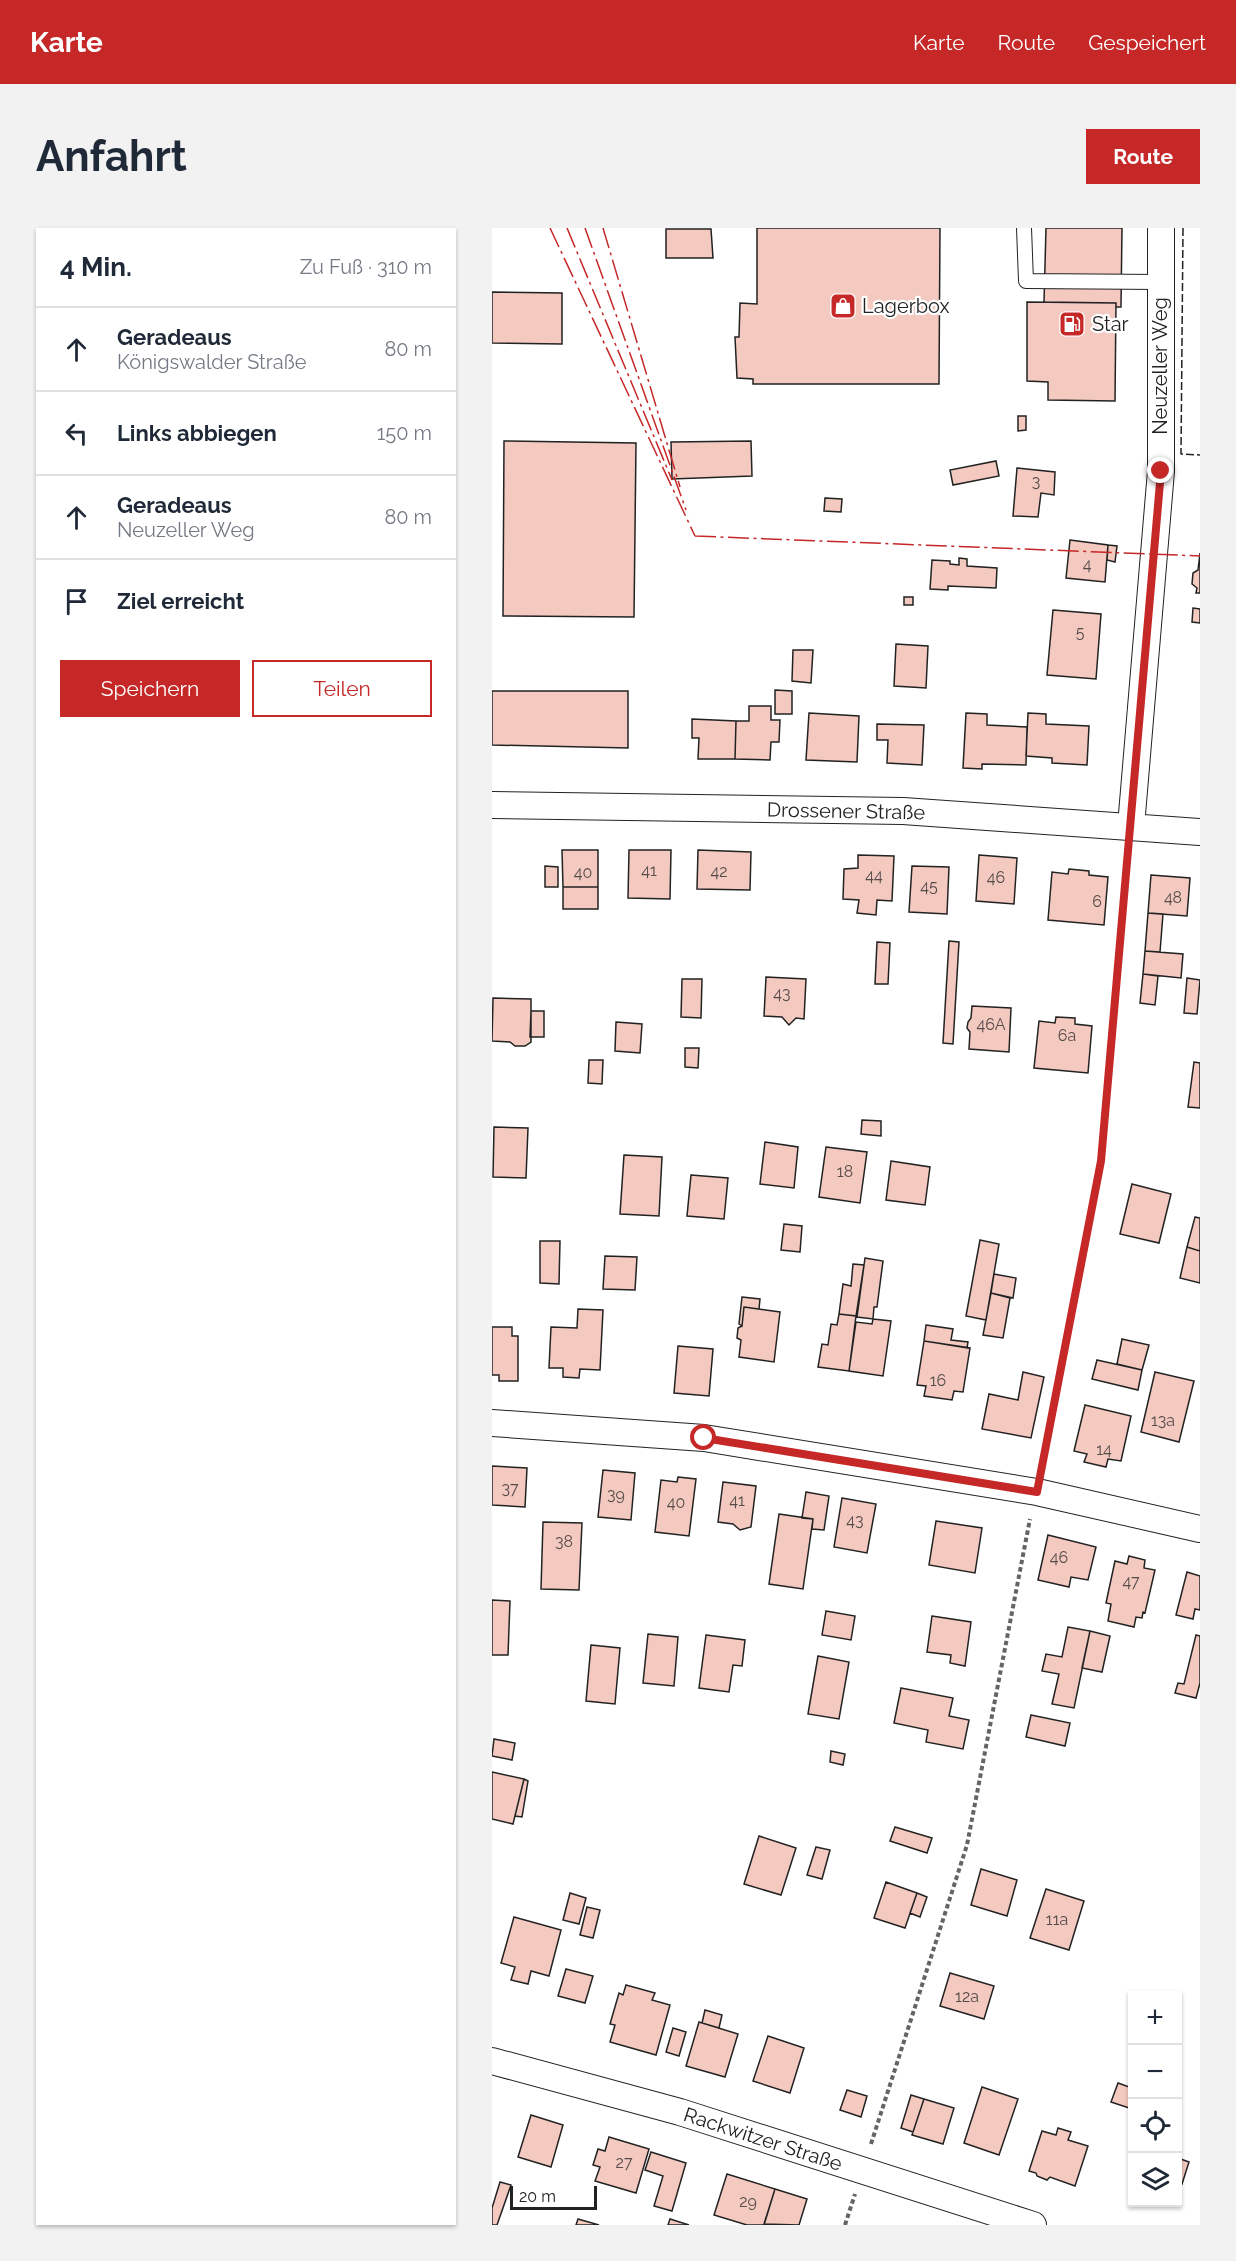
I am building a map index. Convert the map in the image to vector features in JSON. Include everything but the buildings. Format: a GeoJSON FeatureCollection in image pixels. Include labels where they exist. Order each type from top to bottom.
{"type":"FeatureCollection","features":[{"type":"Feature","properties":{"kind":"street","name":"Neuzeller Weg"},"geometry":{"type":"LineString","coordinates":[[1131,826],[1161,471],[1161,228]]}},
{"type":"Feature","properties":{"kind":"street","name":"Drossener Straße"},"geometry":{"type":"LineString","coordinates":[[492,805],[903,811],[1200,832]]}},
{"type":"Feature","properties":{"kind":"street"},"geometry":{"type":"LineString","coordinates":[[492,1423],[704,1438],[1037,1492],[1200,1529]]}},
{"type":"Feature","properties":{"kind":"street","name":"Rackwitzer Straße"},"geometry":{"type":"LineString","coordinates":[[492,2061],[680,2112],[1033,2225]]}},
{"type":"Feature","properties":{"kind":"lane"},"geometry":{"type":"LineString","coordinates":[[1024,228],[1026,280],[1160,282]]}},
{"type":"Feature","properties":{"kind":"path"},"geometry":{"type":"LineString","coordinates":[[845,2225],[967,1845],[1101,1161],[1131,826]]}},
{"type":"Feature","properties":{"kind":"fence"},"geometry":{"type":"LineString","coordinates":[[1183,228],[1181,454],[1200,455]]}},
{"type":"Feature","properties":{"kind":"power"},"geometry":{"type":"LineString","coordinates":[[550,228],[695,536]]}},
{"type":"Feature","properties":{"kind":"power"},"geometry":{"type":"LineString","coordinates":[[567,228],[672,480]]}},
{"type":"Feature","properties":{"kind":"power"},"geometry":{"type":"LineString","coordinates":[[585,228],[686,510]]}},
{"type":"Feature","properties":{"kind":"power"},"geometry":{"type":"LineString","coordinates":[[603,228],[680,487]]}},
{"type":"Feature","properties":{"kind":"power"},"geometry":{"type":"LineString","coordinates":[[695,536],[1200,556]]}},
{"type":"Feature","properties":{"kind":"place","name":"Lagerbox"},"geometry":{"type":"Point","coordinates":[843,306]}},
{"type":"Feature","properties":{"kind":"place","name":"Star"},"geometry":{"type":"Point","coordinates":[1072,324]}},
{"type":"Feature","properties":{"kind":"route"},"geometry":{"type":"LineString","coordinates":[[704,1438],[1037,1492],[1101,1161],[1161,471]]}}]}
